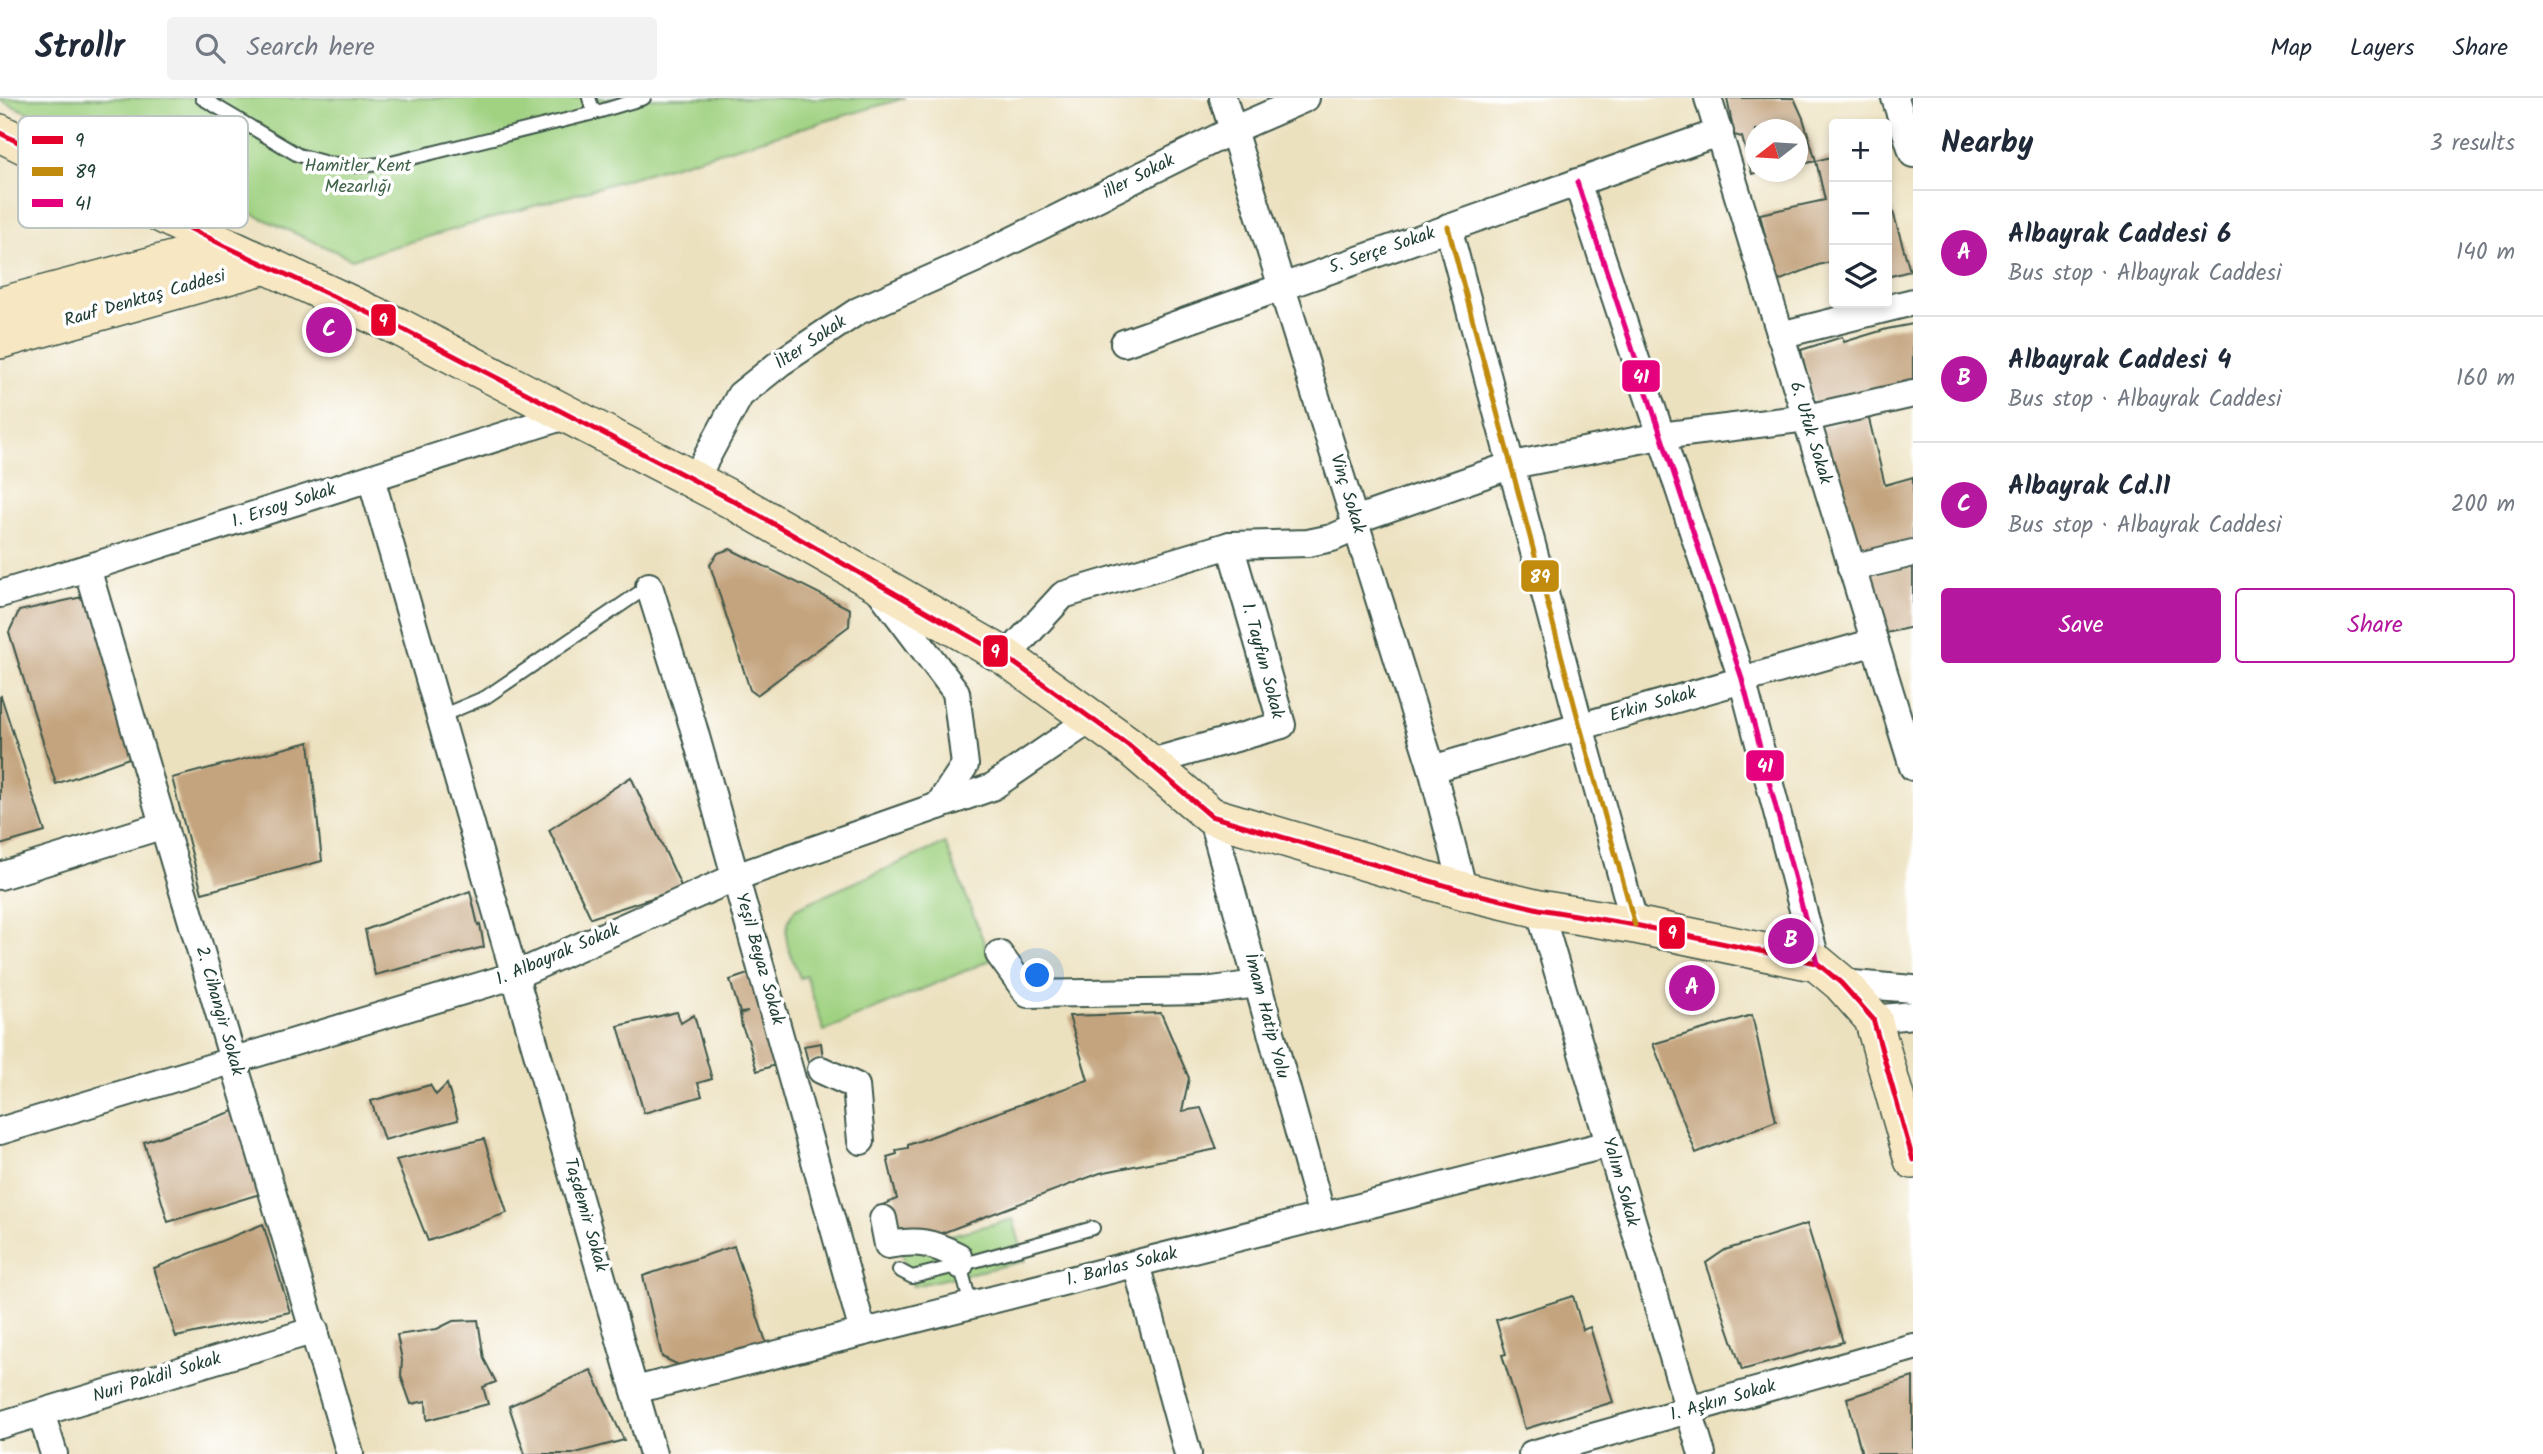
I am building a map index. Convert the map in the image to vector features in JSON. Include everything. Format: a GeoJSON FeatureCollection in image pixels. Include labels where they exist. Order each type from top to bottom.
{"type":"FeatureCollection","features":[{"type":"Feature","properties":{"kind":"street","name":"Vinç Sokak"},"geometry":{"type":"LineString","coordinates":[[1223,98],[1432,769],[1464,891]]}},
{"type":"Feature","properties":{"kind":"street","name":"iller Sokak"},"geometry":{"type":"LineString","coordinates":[[975,259],[1233,130],[1306,98]]}},
{"type":"Feature","properties":{"kind":"street","name":"6. Ufuk Sokak"},"geometry":{"type":"LineString","coordinates":[[1708,98],[1913,767]]}},
{"type":"Feature","properties":{"kind":"street"},"geometry":{"type":"LineString","coordinates":[[1895,98],[1913,154]]}},
{"type":"Feature","properties":{"kind":"street","name":"5. Serçe Sokak"},"geometry":{"type":"LineString","coordinates":[[1124,343],[1720,132]]}},
{"type":"Feature","properties":{"kind":"street"},"geometry":{"type":"LineString","coordinates":[[0,133],[18,142]]}},
{"type":"Feature","properties":{"kind":"street"},"geometry":{"type":"LineString","coordinates":[[1577,182],[1742,679],[1829,973],[1873,1019],[1913,1160]]}},
{"type":"Feature","properties":{"kind":"street"},"geometry":{"type":"LineString","coordinates":[[1448,227],[1580,726],[1636,925]]}},
{"type":"Feature","properties":{"kind":"street"},"geometry":{"type":"LineString","coordinates":[[189,228],[225,246]]}},
{"type":"Feature","properties":{"kind":"street","name":"Rauf Denktaş Caddesi"},"geometry":{"type":"LineString","coordinates":[[0,306],[225,246],[266,265]]}},
{"type":"Feature","properties":{"kind":"street","name":"İlter Sokak"},"geometry":{"type":"LineString","coordinates":[[694,481],[740,395],[779,363],[858,311],[975,259]]}},
{"type":"Feature","properties":{"kind":"street"},"geometry":{"type":"LineString","coordinates":[[266,265],[400,327],[694,481],[1006,657],[1148,763],[1211,816],[1464,891],[1539,909],[1636,925],[1829,973],[1913,989]]}},
{"type":"Feature","properties":{"kind":"street","name":"Rauf Denktaş Caddesi"},"geometry":{"type":"LineString","coordinates":[[0,340],[266,265]]}},
{"type":"Feature","properties":{"kind":"street"},"geometry":{"type":"LineString","coordinates":[[1780,335],[1913,302]]}},
{"type":"Feature","properties":{"kind":"street"},"geometry":{"type":"LineString","coordinates":[[1006,657],[1063,595],[1230,545],[1308,543],[1332,538],[1356,524],[1512,465],[1660,436],[1807,418],[1913,394]]}},
{"type":"Feature","properties":{"kind":"street","name":"1. Ersoy Sokak"},"geometry":{"type":"LineString","coordinates":[[0,594],[568,415]]}},
{"type":"Feature","properties":{"kind":"street","name":"Taşdemir Sokak"},"geometry":{"type":"LineString","coordinates":[[372,478],[653,1454]]}},
{"type":"Feature","properties":{"kind":"street","name":"1. Tayfun Sokak"},"geometry":{"type":"LineString","coordinates":[[1148,763],[1282,725],[1230,545]]}},
{"type":"Feature","properties":{"kind":"street"},"geometry":{"type":"LineString","coordinates":[[1851,568],[1913,553]]}},
{"type":"Feature","properties":{"kind":"street","name":"2. Cihangir Sokak"},"geometry":{"type":"LineString","coordinates":[[87,568],[350,1454]]}},
{"type":"Feature","properties":{"kind":"street"},"geometry":{"type":"LineString","coordinates":[[871,580],[956,692],[965,765],[938,806]]}},
{"type":"Feature","properties":{"kind":"street","name":"Yeşil Beyaz Sokak"},"geometry":{"type":"LineString","coordinates":[[649,586],[693,726],[863,1332]]}},
{"type":"Feature","properties":{"kind":"street","name":"Erkin Sokak"},"geometry":{"type":"LineString","coordinates":[[1432,769],[1875,642]]}},
{"type":"Feature","properties":{"kind":"street","name":"1. Albayrak Sokak"},"geometry":{"type":"LineString","coordinates":[[0,1131],[516,975],[736,877],[992,787],[1091,719]]}},
{"type":"Feature","properties":{"kind":"street","name":"İmam Hatip Yolu"},"geometry":{"type":"LineString","coordinates":[[1211,816],[1322,1216]]}},
{"type":"Feature","properties":{"kind":"street"},"geometry":{"type":"LineString","coordinates":[[0,876],[164,825]]}},
{"type":"Feature","properties":{"kind":"street","name":"Yalım Sokak"},"geometry":{"type":"LineString","coordinates":[[1539,909],[1702,1454]]}},
{"type":"Feature","properties":{"kind":"street"},"geometry":{"type":"LineString","coordinates":[[999,954],[1028,993],[1205,990],[1257,984]]}},
{"type":"Feature","properties":{"kind":"street"},"geometry":{"type":"LineString","coordinates":[[1873,1019],[1913,1015]]}},
{"type":"Feature","properties":{"kind":"street"},"geometry":{"type":"LineString","coordinates":[[821,1070],[856,1086],[861,1141]]}},
{"type":"Feature","properties":{"kind":"street","name":"1. Barlas Sokak"},"geometry":{"type":"LineString","coordinates":[[635,1390],[1609,1144]]}},
{"type":"Feature","properties":{"kind":"street"},"geometry":{"type":"LineString","coordinates":[[883,1219],[888,1245],[907,1242],[933,1243],[958,1256],[960,1265]]}},
{"type":"Feature","properties":{"kind":"street"},"geometry":{"type":"LineString","coordinates":[[1136,1264],[1188,1454]]}},
{"type":"Feature","properties":{"kind":"street","name":"Nuri Pakdil Sokak"},"geometry":{"type":"LineString","coordinates":[[0,1425],[315,1330]]}},
{"type":"Feature","properties":{"kind":"street","name":"1. Aşkın Sokak"},"geometry":{"type":"LineString","coordinates":[[1532,1454],[1913,1347]]}},
{"type":"Feature","properties":{"kind":"street"},"geometry":{"type":"LineString","coordinates":[[41,1413],[54,1454]]}},
{"type":"Feature","properties":{"kind":"lane"},"geometry":{"type":"LineString","coordinates":[[202,98],[218,103],[238,116]]}},
{"type":"Feature","properties":{"kind":"lane"},"geometry":{"type":"LineString","coordinates":[[589,98],[594,113]]}},
{"type":"Feature","properties":{"kind":"lane"},"geometry":{"type":"LineString","coordinates":[[248,122],[298,155],[327,163],[359,166],[391,163],[644,98]]}},
{"type":"Feature","properties":{"kind":"lane"},"geometry":{"type":"LineString","coordinates":[[441,716],[486,697],[649,586]]}},
{"type":"Feature","properties":{"kind":"lane"},"geometry":{"type":"LineString","coordinates":[[899,1270],[912,1277],[1093,1227]]}},
{"type":"Feature","properties":{"kind":"lane"},"geometry":{"type":"LineString","coordinates":[[960,1265],[971,1305]]}},
{"type":"Feature","properties":{"kind":"green space","name":"Hamitler Kent Mezarlığı"},"geometry":{"type":"Polygon","coordinates":[[[905,98],[352,259],[248,212],[248,116],[35,116],[0,100],[905,98]]]}},
{"type":"Feature","properties":{"kind":"green space"},"geometry":{"type":"Polygon","coordinates":[[[945,843],[991,960],[824,1031],[806,976],[800,978],[789,951],[786,934],[790,917],[796,908],[945,843]]]}},
{"type":"Feature","properties":{"kind":"green space"},"geometry":{"type":"Polygon","coordinates":[[[1013,1219],[1025,1261],[913,1286],[900,1248],[1013,1219]]]}},
{"type":"Feature","properties":{"kind":"building"},"geometry":{"type":"Polygon","coordinates":[[[1727,98],[1794,98],[1803,119],[1745,119],[1745,148],[1742,137],[1734,135],[1727,98]]]}},
{"type":"Feature","properties":{"kind":"building"},"geometry":{"type":"Polygon","coordinates":[[[1808,135],[1816,161],[1808,163],[1808,135]]]}},
{"type":"Feature","properties":{"kind":"building"},"geometry":{"type":"Polygon","coordinates":[[[1829,157],[1829,262],[1776,282],[1760,214],[1825,200],[1816,161],[1829,157]]]}},
{"type":"Feature","properties":{"kind":"building"},"geometry":{"type":"Polygon","coordinates":[[[1892,208],[1910,271],[1892,276],[1892,208]]]}},
{"type":"Feature","properties":{"kind":"building"},"geometry":{"type":"Polygon","coordinates":[[[1913,324],[1913,382],[1815,410],[1801,350],[1842,337],[1844,342],[1913,324]]]}},
{"type":"Feature","properties":{"kind":"building"},"geometry":{"type":"Polygon","coordinates":[[[1868,415],[1885,485],[1913,477],[1913,541],[1857,558],[1820,428],[1868,415]]]}},
{"type":"Feature","properties":{"kind":"building"},"geometry":{"type":"Polygon","coordinates":[[[730,549],[850,609],[849,626],[757,695],[750,690],[710,565],[718,553],[730,549]]]}},
{"type":"Feature","properties":{"kind":"building"},"geometry":{"type":"Polygon","coordinates":[[[1913,566],[1913,627],[1877,635],[1860,577],[1913,566]]]}},
{"type":"Feature","properties":{"kind":"building"},"geometry":{"type":"Polygon","coordinates":[[[100,593],[143,753],[56,784],[9,632],[19,611],[100,593]]]}},
{"type":"Feature","properties":{"kind":"building"},"geometry":{"type":"Polygon","coordinates":[[[0,697],[45,832],[0,845],[0,697]]]}},
{"type":"Feature","properties":{"kind":"building"},"geometry":{"type":"Polygon","coordinates":[[[309,742],[322,861],[202,893],[172,778],[309,742]]]}},
{"type":"Feature","properties":{"kind":"building"},"geometry":{"type":"Polygon","coordinates":[[[631,777],[682,888],[591,918],[549,830],[631,777]]]}},
{"type":"Feature","properties":{"kind":"building"},"geometry":{"type":"Polygon","coordinates":[[[470,891],[484,947],[375,975],[365,930],[470,891]]]}},
{"type":"Feature","properties":{"kind":"building"},"geometry":{"type":"Polygon","coordinates":[[[754,972],[781,1063],[757,1071],[740,1014],[748,1012],[740,1013],[730,980],[754,972]]]}},
{"type":"Feature","properties":{"kind":"building"},"geometry":{"type":"Polygon","coordinates":[[[677,1012],[681,1023],[694,1015],[712,1079],[698,1083],[702,1096],[644,1113],[618,1026],[677,1012]]]}},
{"type":"Feature","properties":{"kind":"building"},"geometry":{"type":"Polygon","coordinates":[[[1161,1013],[1189,1078],[1182,1111],[1201,1108],[1217,1149],[1100,1173],[929,1238],[892,1242],[882,1205],[897,1199],[887,1157],[897,1154],[896,1150],[908,1148],[908,1145],[1088,1080],[1069,1016],[1161,1013]]]}},
{"type":"Feature","properties":{"kind":"building"},"geometry":{"type":"Polygon","coordinates":[[[1752,1015],[1776,1121],[1696,1153],[1653,1044],[1752,1015]]]}},
{"type":"Feature","properties":{"kind":"building"},"geometry":{"type":"Polygon","coordinates":[[[821,1043],[823,1058],[808,1062],[804,1046],[821,1043]]]}},
{"type":"Feature","properties":{"kind":"building"},"geometry":{"type":"Polygon","coordinates":[[[447,1084],[458,1120],[384,1140],[371,1101],[430,1085],[436,1095],[447,1084]]]}},
{"type":"Feature","properties":{"kind":"building"},"geometry":{"type":"Polygon","coordinates":[[[234,1111],[263,1193],[168,1222],[144,1142],[234,1111]]]}},
{"type":"Feature","properties":{"kind":"building"},"geometry":{"type":"Polygon","coordinates":[[[484,1139],[507,1213],[428,1241],[396,1160],[484,1139]]]}},
{"type":"Feature","properties":{"kind":"building"},"geometry":{"type":"Polygon","coordinates":[[[263,1224],[290,1312],[176,1337],[154,1268],[263,1224]]]}},
{"type":"Feature","properties":{"kind":"building"},"geometry":{"type":"Polygon","coordinates":[[[1807,1224],[1843,1342],[1742,1370],[1706,1263],[1725,1250],[1807,1224]]]}},
{"type":"Feature","properties":{"kind":"building"},"geometry":{"type":"Polygon","coordinates":[[[734,1246],[769,1351],[689,1370],[662,1357],[643,1276],[734,1246]]]}},
{"type":"Feature","properties":{"kind":"building"},"geometry":{"type":"Polygon","coordinates":[[[1573,1296],[1583,1330],[1590,1327],[1613,1402],[1525,1429],[1502,1355],[1506,1354],[1496,1320],[1573,1296]]]}},
{"type":"Feature","properties":{"kind":"building"},"geometry":{"type":"Polygon","coordinates":[[[478,1320],[484,1359],[496,1382],[483,1387],[488,1404],[427,1420],[426,1401],[411,1404],[401,1376],[402,1360],[397,1335],[437,1329],[453,1321],[478,1320]]]}},
{"type":"Feature","properties":{"kind":"building"},"geometry":{"type":"Polygon","coordinates":[[[591,1370],[624,1440],[572,1454],[525,1454],[509,1406],[591,1370]]]}},
{"type":"Feature","properties":{"kind":"building"},"geometry":{"type":"Polygon","coordinates":[[[1913,1377],[1913,1454],[1862,1454],[1847,1398],[1913,1377]]]}},
{"type":"Feature","properties":{"kind":"transit line","name":"9"},"geometry":{"type":"LineString","coordinates":[[0,133],[18,142]]}},
{"type":"Feature","properties":{"kind":"transit line","name":"41"},"geometry":{"type":"LineString","coordinates":[[1577,182],[1742,679],[1817,963]]}},
{"type":"Feature","properties":{"kind":"transit line","name":"89"},"geometry":{"type":"LineString","coordinates":[[1448,227],[1635,925]]}},
{"type":"Feature","properties":{"kind":"transit line","name":"9"},"geometry":{"type":"LineString","coordinates":[[189,228],[399,327],[732,500],[1006,657],[1128,745],[1211,816],[1464,891],[1539,909],[1635,925],[1817,963],[1841,983],[1873,1019],[1913,1160]]}},
{"type":"Feature","properties":{"kind":"place","name":"Albayrak Cd.11"},"geometry":{"type":"Point","coordinates":[329,330]}},
{"type":"Feature","properties":{"kind":"place","name":"Albayrak Caddesi 4"},"geometry":{"type":"Point","coordinates":[1791,941]}},
{"type":"Feature","properties":{"kind":"place","name":"Albayrak Caddesi 6"},"geometry":{"type":"Point","coordinates":[1692,988]}}]}
